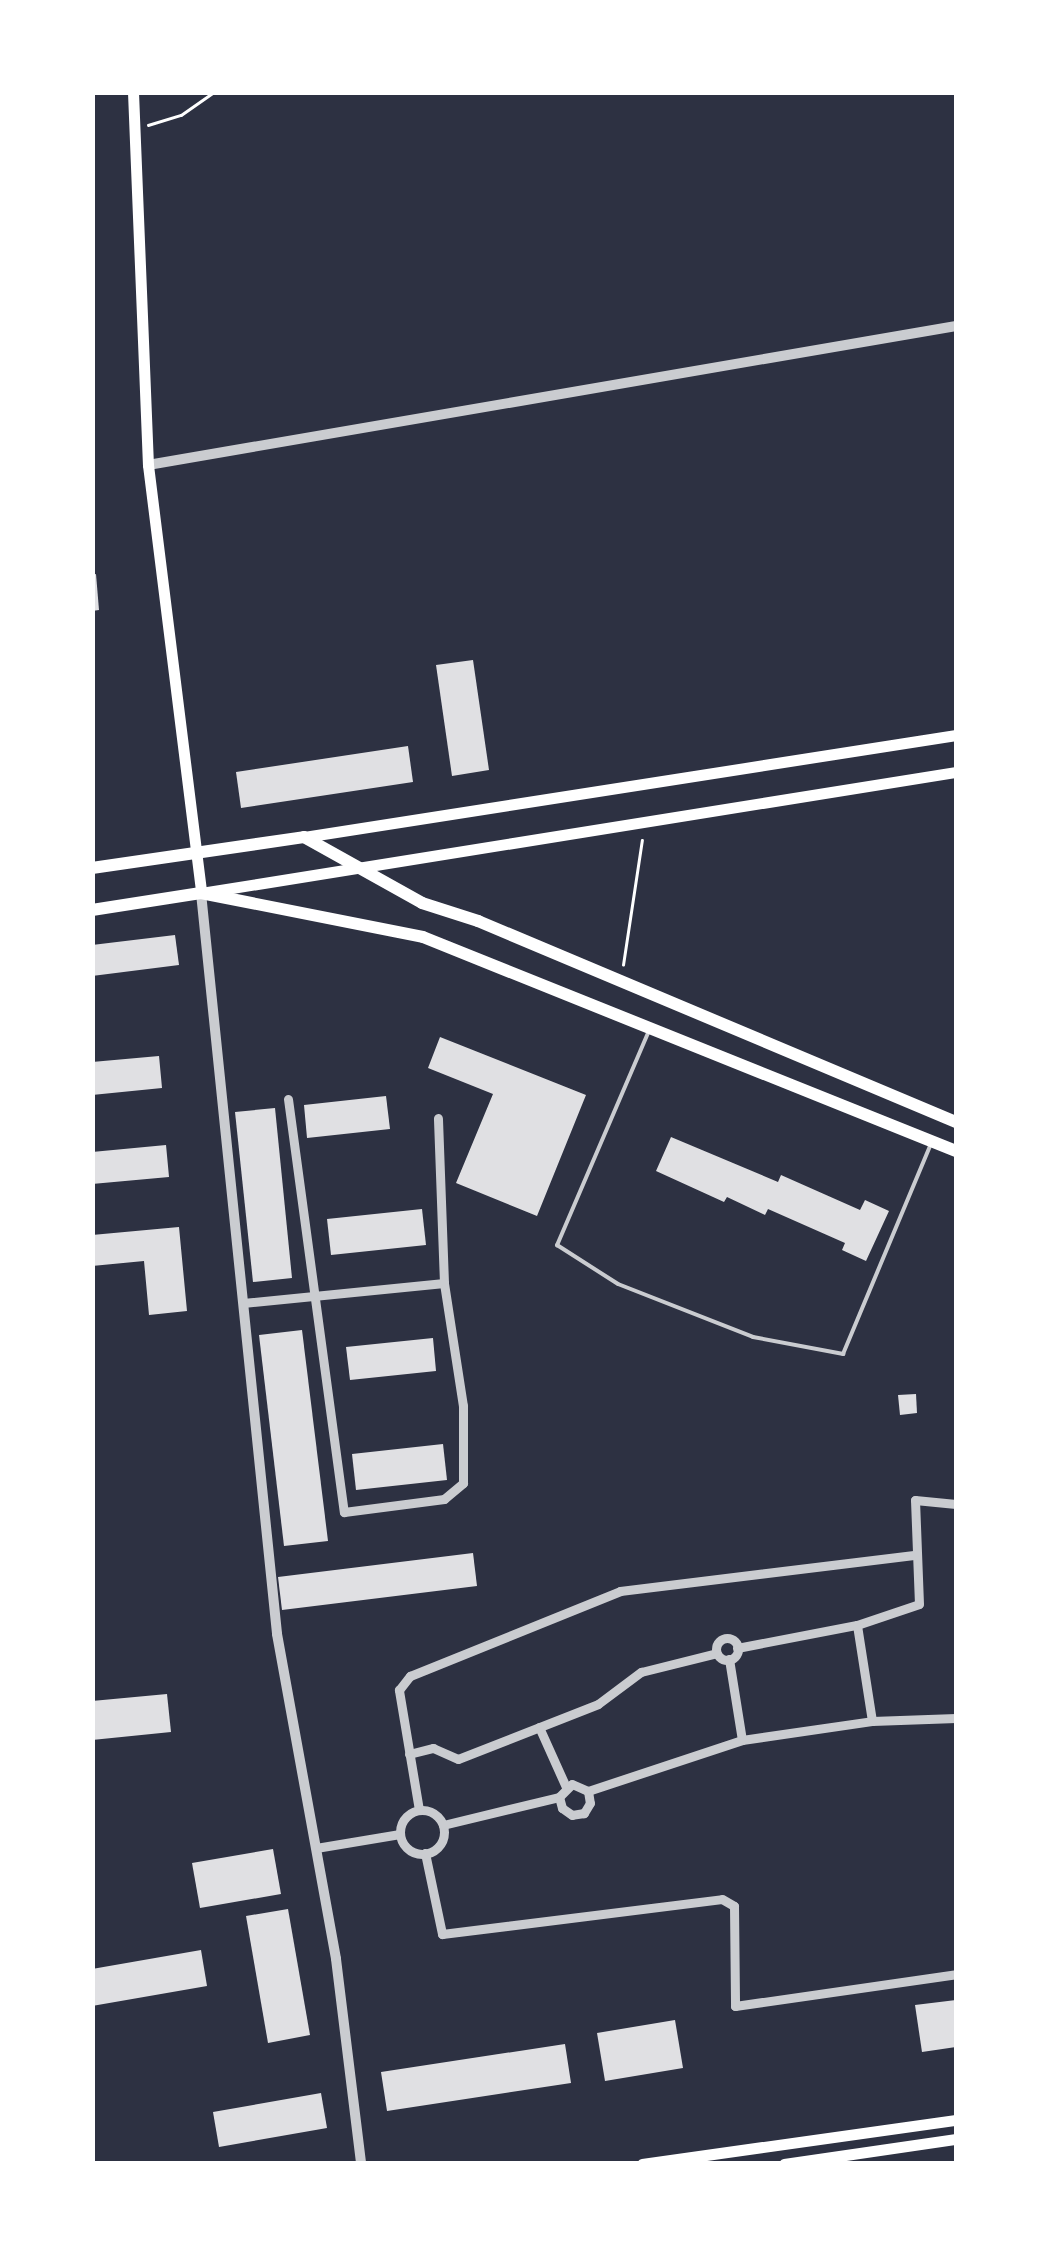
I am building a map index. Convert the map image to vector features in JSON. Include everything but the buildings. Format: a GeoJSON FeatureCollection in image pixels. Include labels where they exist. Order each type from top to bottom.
{"type":"FeatureCollection","features":[{"type":"Feature","properties":{"kind":"main road"},"geometry":{"type":"LineString","coordinates":[[133,92],[148,465],[200,893]]}},
{"type":"Feature","properties":{"kind":"main road"},"geometry":{"type":"LineString","coordinates":[[92,868],[956,735]]}},
{"type":"Feature","properties":{"kind":"main road"},"geometry":{"type":"LineString","coordinates":[[92,910],[956,772]]}},
{"type":"Feature","properties":{"kind":"main road"},"geometry":{"type":"LineString","coordinates":[[304,837],[422,904],[478,920],[956,1122]]}},
{"type":"Feature","properties":{"kind":"main road"},"geometry":{"type":"LineString","coordinates":[[200,893],[423,938],[956,1152]]}},
{"type":"Feature","properties":{"kind":"main road"},"geometry":{"type":"LineString","coordinates":[[642,2164],[956,2120]]}},
{"type":"Feature","properties":{"kind":"main road"},"geometry":{"type":"LineString","coordinates":[[784,2164],[956,2140]]}},
{"type":"Feature","properties":{"kind":"street"},"geometry":{"type":"LineString","coordinates":[[148,465],[956,326]]}},
{"type":"Feature","properties":{"kind":"street"},"geometry":{"type":"LineString","coordinates":[[200,893],[276,1634],[336,1959],[360,2164]]}},
{"type":"Feature","properties":{"kind":"street"},"geometry":{"type":"LineString","coordinates":[[288,1099],[344,1512],[444,1499],[463,1483],[463,1406],[444,1283],[438,1118]]}},
{"type":"Feature","properties":{"kind":"street"},"geometry":{"type":"LineString","coordinates":[[243,1303],[444,1283]]}},
{"type":"Feature","properties":{"kind":"street"},"geometry":{"type":"LineString","coordinates":[[742,1740],[730,1659],[738,1648],[856,1624],[919,1604],[914,1554],[916,1500],[956,1504]]}},
{"type":"Feature","properties":{"kind":"street"},"geometry":{"type":"LineString","coordinates":[[419,1810],[399,1690],[410,1676],[620,1591],[914,1554]]}},
{"type":"Feature","properties":{"kind":"street"},"geometry":{"type":"LineString","coordinates":[[856,1624],[872,1720]]}},
{"type":"Feature","properties":{"kind":"street"},"geometry":{"type":"LineString","coordinates":[[717,1654],[717,1644],[724,1638],[733,1640],[738,1648]]}},
{"type":"Feature","properties":{"kind":"street"},"geometry":{"type":"LineString","coordinates":[[410,1754],[433,1748],[458,1759],[598,1704],[642,1672],[717,1654],[730,1659]]}},
{"type":"Feature","properties":{"kind":"street"},"geometry":{"type":"LineString","coordinates":[[588,1791],[742,1740],[872,1720],[956,1718]]}},
{"type":"Feature","properties":{"kind":"street"},"geometry":{"type":"LineString","coordinates":[[539,1727],[566,1786]]}},
{"type":"Feature","properties":{"kind":"street"},"geometry":{"type":"LineString","coordinates":[[443,1824],[560,1796],[566,1786],[578,1784],[588,1791]]}},
{"type":"Feature","properties":{"kind":"street"},"geometry":{"type":"LineString","coordinates":[[560,1796],[566,1813],[578,1815],[588,1808],[588,1791]]}},
{"type":"Feature","properties":{"kind":"street"},"geometry":{"type":"LineString","coordinates":[[419,1810],[434,1813],[443,1824],[438,1846],[425,1853],[406,1846],[400,1834],[407,1816],[419,1810]]}},
{"type":"Feature","properties":{"kind":"street"},"geometry":{"type":"LineString","coordinates":[[316,1848],[400,1834]]}},
{"type":"Feature","properties":{"kind":"street"},"geometry":{"type":"LineString","coordinates":[[425,1853],[442,1934],[722,1899],[734,1906],[735,2006],[956,1974]]}},
{"type":"Feature","properties":{"kind":"lane"},"geometry":{"type":"LineString","coordinates":[[650,1028],[557,1246],[618,1284],[753,1336],[843,1354],[931,1142]]}},
{"type":"Feature","properties":{"kind":"path"},"geometry":{"type":"LineString","coordinates":[[132,130],[181,114],[214,92]]}},
{"type":"Feature","properties":{"kind":"path"},"geometry":{"type":"LineString","coordinates":[[621,981],[644,823]]}}]}
